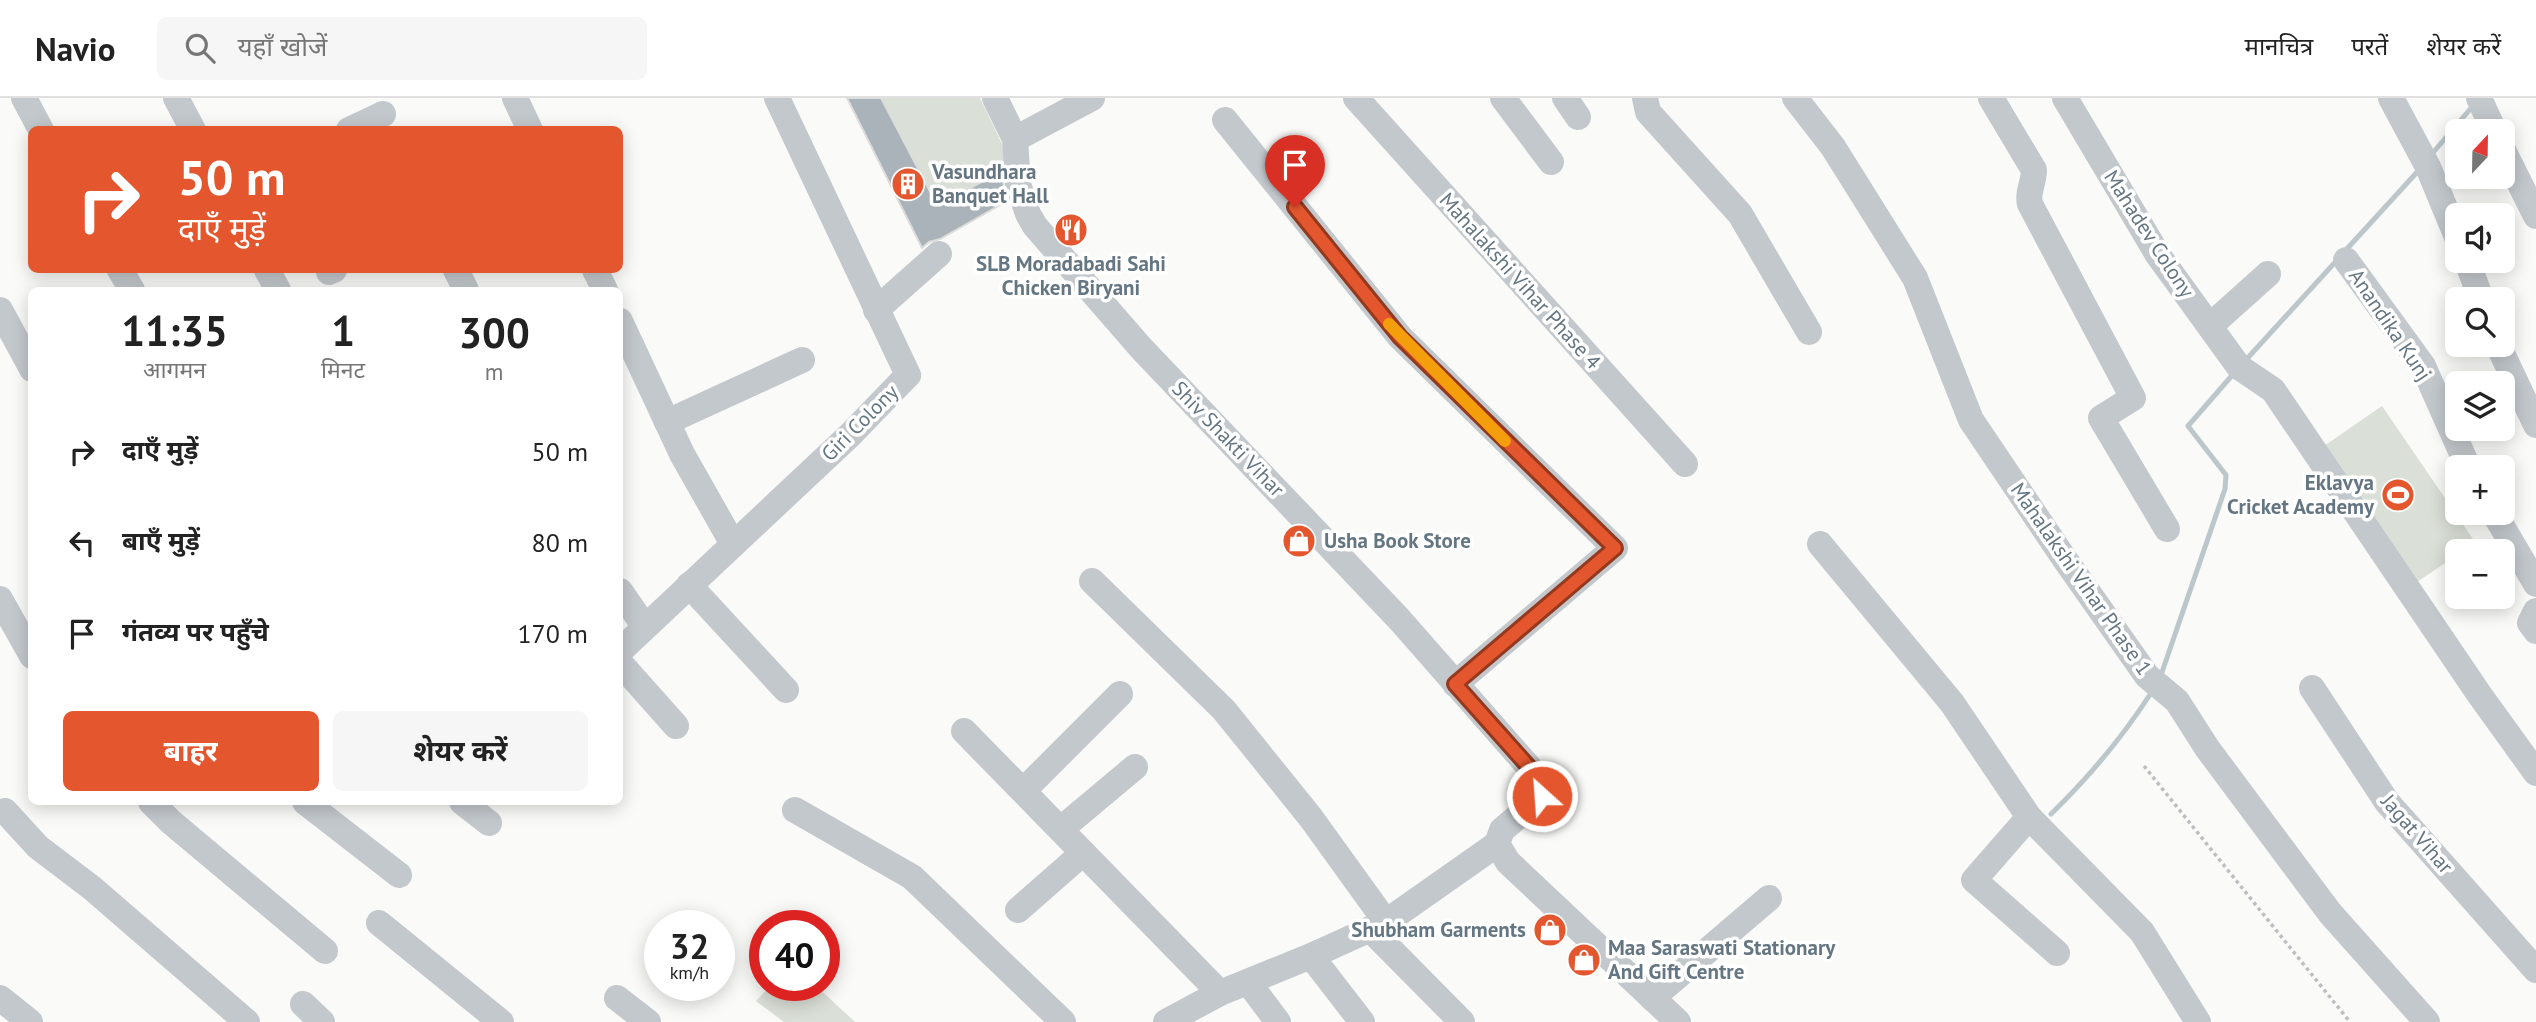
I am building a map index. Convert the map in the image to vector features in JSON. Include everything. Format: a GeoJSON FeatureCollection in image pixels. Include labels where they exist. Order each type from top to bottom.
{"type":"FeatureCollection","features":[{"type":"Feature","properties":{"kind":"street"},"geometry":{"type":"LineString","coordinates":[[24,98],[39,126]]}},
{"type":"Feature","properties":{"kind":"street"},"geometry":{"type":"LineString","coordinates":[[176,98],[191,126]]}},
{"type":"Feature","properties":{"kind":"street"},"geometry":{"type":"LineString","coordinates":[[515,98],[528,126]]}},
{"type":"Feature","properties":{"kind":"street","name":"Giri Colony"},"geometry":{"type":"LineString","coordinates":[[623,648],[850,435],[908,375],[777,98]]}},
{"type":"Feature","properties":{"kind":"street","name":"Shiv Shakti Vihar"},"geometry":{"type":"LineString","coordinates":[[995,98],[1015,139],[1018,184],[1035,226],[1141,348],[1390,609],[1543,785],[1542,796],[1502,830],[1497,844],[1378,925],[1248,982],[1211,1006],[1168,1022]]}},
{"type":"Feature","properties":{"kind":"street"},"geometry":{"type":"LineString","coordinates":[[1015,139],[1092,98]]}},
{"type":"Feature","properties":{"kind":"street","name":"Mahalakshi Vihar Phase 4"},"geometry":{"type":"LineString","coordinates":[[1356,98],[1685,464]]}},
{"type":"Feature","properties":{"kind":"street"},"geometry":{"type":"LineString","coordinates":[[1503,98],[1551,162]]}},
{"type":"Feature","properties":{"kind":"street"},"geometry":{"type":"LineString","coordinates":[[1645,98],[1648,112],[1740,214],[1809,332]]}},
{"type":"Feature","properties":{"kind":"street","name":"Mahalakshi Vihar Phase 1"},"geometry":{"type":"LineString","coordinates":[[1795,98],[1833,147],[1914,278],[1971,420],[2064,558],[2147,676],[2177,701],[2207,748],[2330,914],[2427,1022]]}},
{"type":"Feature","properties":{"kind":"street"},"geometry":{"type":"LineString","coordinates":[[1991,98],[2034,170],[2030,204],[2133,398],[2101,418],[2167,529]]}},
{"type":"Feature","properties":{"kind":"street","name":"Mahadev Colony"},"geometry":{"type":"LineString","coordinates":[[2064,98],[2158,255],[2239,367],[2273,390],[2536,774]]}},
{"type":"Feature","properties":{"kind":"street"},"geometry":{"type":"LineString","coordinates":[[2391,98],[2428,167],[2445,208]]}},
{"type":"Feature","properties":{"kind":"street"},"geometry":{"type":"LineString","coordinates":[[2479,98],[2489,119]]}},
{"type":"Feature","properties":{"kind":"street"},"geometry":{"type":"LineString","coordinates":[[358,126],[383,114]]}},
{"type":"Feature","properties":{"kind":"street"},"geometry":{"type":"LineString","coordinates":[[1225,120],[1400,337],[1615,548],[1455,684]]}},
{"type":"Feature","properties":{"kind":"street"},"geometry":{"type":"LineString","coordinates":[[2515,174],[2536,216]]}},
{"type":"Feature","properties":{"kind":"street"},"geometry":{"type":"LineString","coordinates":[[876,310],[939,254]]}},
{"type":"Feature","properties":{"kind":"street","name":"Anandika Kunj"},"geometry":{"type":"LineString","coordinates":[[2346,260],[2423,366],[2463,455]]}},
{"type":"Feature","properties":{"kind":"street"},"geometry":{"type":"LineString","coordinates":[[2210,326],[2268,274]]}},
{"type":"Feature","properties":{"kind":"street"},"geometry":{"type":"LineString","coordinates":[[0,310],[28,362]]}},
{"type":"Feature","properties":{"kind":"street"},"geometry":{"type":"LineString","coordinates":[[623,327],[682,454],[733,544]]}},
{"type":"Feature","properties":{"kind":"street"},"geometry":{"type":"LineString","coordinates":[[2504,357],[2536,425]]}},
{"type":"Feature","properties":{"kind":"street"},"geometry":{"type":"LineString","coordinates":[[667,422],[802,360]]}},
{"type":"Feature","properties":{"kind":"street"},"geometry":{"type":"LineString","coordinates":[[2501,525],[2536,584]]}},
{"type":"Feature","properties":{"kind":"street"},"geometry":{"type":"LineString","coordinates":[[1820,544],[1952,703],[2029,817],[2142,932],[2198,1022]]}},
{"type":"Feature","properties":{"kind":"street"},"geometry":{"type":"LineString","coordinates":[[1092,581],[1224,710],[1311,818],[1378,925],[1462,1022]]}},
{"type":"Feature","properties":{"kind":"street"},"geometry":{"type":"LineString","coordinates":[[689,585],[786,690]]}},
{"type":"Feature","properties":{"kind":"street"},"geometry":{"type":"LineString","coordinates":[[623,595],[645,627]]}},
{"type":"Feature","properties":{"kind":"street"},"geometry":{"type":"LineString","coordinates":[[0,599],[28,649]]}},
{"type":"Feature","properties":{"kind":"street"},"geometry":{"type":"LineString","coordinates":[[2536,611],[2530,622],[2536,631]]}},
{"type":"Feature","properties":{"kind":"street"},"geometry":{"type":"LineString","coordinates":[[623,666],[677,726]]}},
{"type":"Feature","properties":{"kind":"street","name":"Jagat Vihar"},"geometry":{"type":"LineString","coordinates":[[2312,688],[2387,802],[2536,970]]}},
{"type":"Feature","properties":{"kind":"street"},"geometry":{"type":"LineString","coordinates":[[1024,790],[1120,694]]}},
{"type":"Feature","properties":{"kind":"street"},"geometry":{"type":"LineString","coordinates":[[964,731],[1083,853],[1211,1006]]}},
{"type":"Feature","properties":{"kind":"street"},"geometry":{"type":"LineString","coordinates":[[1061,829],[1135,767]]}},
{"type":"Feature","properties":{"kind":"street"},"geometry":{"type":"LineString","coordinates":[[154,805],[325,951]]}},
{"type":"Feature","properties":{"kind":"street"},"geometry":{"type":"LineString","coordinates":[[309,805],[399,875]]}},
{"type":"Feature","properties":{"kind":"street"},"geometry":{"type":"LineString","coordinates":[[466,805],[489,823]]}},
{"type":"Feature","properties":{"kind":"street"},"geometry":{"type":"LineString","coordinates":[[795,810],[912,877],[1063,1022]]}},
{"type":"Feature","properties":{"kind":"street"},"geometry":{"type":"LineString","coordinates":[[5,811],[38,847],[92,888],[247,1022]]}},
{"type":"Feature","properties":{"kind":"street"},"geometry":{"type":"LineString","coordinates":[[2029,817],[1974,880],[2057,953]]}},
{"type":"Feature","properties":{"kind":"street"},"geometry":{"type":"LineString","coordinates":[[1497,844],[1508,862],[1678,1022]]}},
{"type":"Feature","properties":{"kind":"street"},"geometry":{"type":"LineString","coordinates":[[1018,909],[1083,853]]}},
{"type":"Feature","properties":{"kind":"street"},"geometry":{"type":"LineString","coordinates":[[1653,998],[1769,898]]}},
{"type":"Feature","properties":{"kind":"street"},"geometry":{"type":"LineString","coordinates":[[379,923],[500,1022]]}},
{"type":"Feature","properties":{"kind":"street"},"geometry":{"type":"LineString","coordinates":[[1311,956],[1362,1022]]}},
{"type":"Feature","properties":{"kind":"street"},"geometry":{"type":"LineString","coordinates":[[1248,982],[1278,1022]]}},
{"type":"Feature","properties":{"kind":"street"},"geometry":{"type":"LineString","coordinates":[[0,998],[30,1022]]}},
{"type":"Feature","properties":{"kind":"street"},"geometry":{"type":"LineString","coordinates":[[617,998],[648,1022]]}},
{"type":"Feature","properties":{"kind":"path"},"geometry":{"type":"LineString","coordinates":[[2144,766],[2350,1022]]}},
{"type":"Feature","properties":{"kind":"shaded area"},"geometry":{"type":"Polygon","coordinates":[[[881,98],[980,98],[1003,146],[1006,169],[937,205],[881,98]]]}},
{"type":"Feature","properties":{"kind":"shaded area","name":"Eklavya Cricket Academy"},"geometry":{"type":"Polygon","coordinates":[[[2382,406],[2445,498],[2445,525],[2463,525],[2473,539],[2445,539],[2445,563],[2414,584],[2321,448],[2382,406]]]}},
{"type":"Feature","properties":{"kind":"shaded area"},"geometry":{"type":"Polygon","coordinates":[[[756,1001],[832,1001],[855,1022],[784,1022],[756,1001]]]}},
{"type":"Feature","properties":{"kind":"building","name":"Vasundhara Banquet Hall"},"geometry":{"type":"Polygon","coordinates":[[[847,98],[881,98],[937,205],[1001,172],[1007,201],[922,248],[847,98]]]}},
{"type":"Feature","properties":{"kind":"waterway"},"geometry":{"type":"LineString","coordinates":[[2431,155],[2472,107]]}},
{"type":"Feature","properties":{"kind":"waterway"},"geometry":{"type":"LineString","coordinates":[[2345,251],[2419,170]]}},
{"type":"Feature","properties":{"kind":"waterway"},"geometry":{"type":"LineString","coordinates":[[2244,362],[2339,258]]}},
{"type":"Feature","properties":{"kind":"waterway"},"geometry":{"type":"LineString","coordinates":[[2160,678],[2225,489],[2226,475],[2188,426],[2235,372]]}},
{"type":"Feature","properties":{"kind":"waterway"},"geometry":{"type":"LineString","coordinates":[[2051,814],[2104,756],[2151,693]]}},
{"type":"Feature","properties":{"kind":"slow traffic"},"geometry":{"type":"LineString","coordinates":[[1389,324],[1505,441]]}},
{"type":"Feature","properties":{"kind":"place","name":"Vasundhara Banquet Hall"},"geometry":{"type":"Point","coordinates":[908,184]}},
{"type":"Feature","properties":{"kind":"place","name":"SLB Moradabadi Sahi Chicken Biryani"},"geometry":{"type":"Point","coordinates":[1071,230]}},
{"type":"Feature","properties":{"kind":"place","name":"Eklavya Cricket Academy"},"geometry":{"type":"Point","coordinates":[2398,495]}},
{"type":"Feature","properties":{"kind":"place","name":"Usha Book Store"},"geometry":{"type":"Point","coordinates":[1299,541]}},
{"type":"Feature","properties":{"kind":"place","name":"Shubham Garments"},"geometry":{"type":"Point","coordinates":[1550,930]}},
{"type":"Feature","properties":{"kind":"place","name":"Maa Saraswati Stationary And Gift Centre"},"geometry":{"type":"Point","coordinates":[1584,960]}},
{"type":"Feature","properties":{"kind":"route"},"geometry":{"type":"LineString","coordinates":[[1295,207],[1400,337],[1615,548],[1455,684],[1536,775],[1543,785],[1542,796]]}}]}
